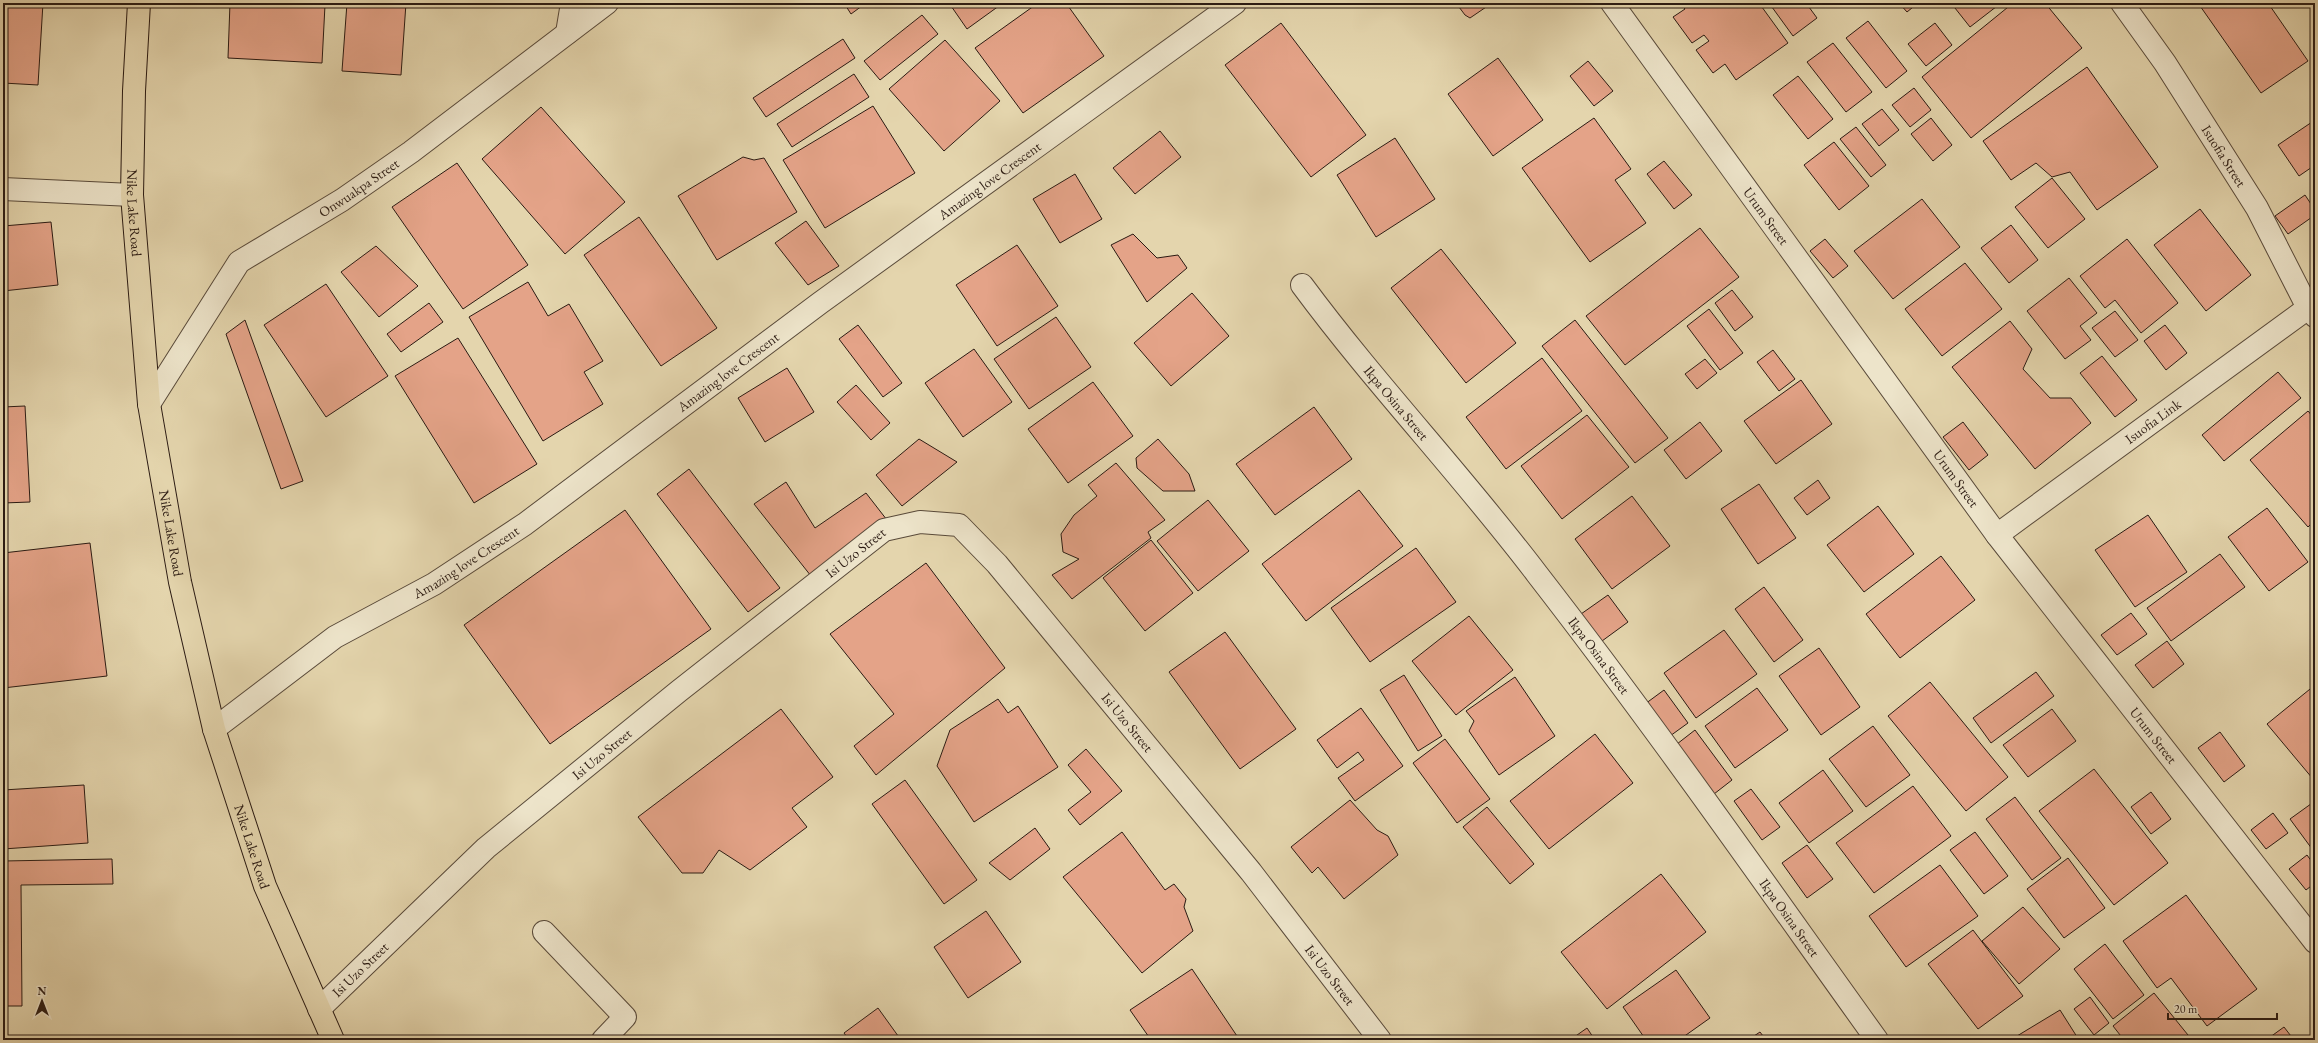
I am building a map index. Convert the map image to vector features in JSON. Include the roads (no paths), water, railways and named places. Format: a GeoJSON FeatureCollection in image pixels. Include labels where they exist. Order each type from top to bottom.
{"type":"FeatureCollection","features":[{"type":"Feature","properties":{"kind":"main road","name":"Nike Lake Road"},"geometry":{"type":"LineString","coordinates":[[139,3],[132,195],[149,404],[180,582],[214,729],[265,886],[333,1040]]}},
{"type":"Feature","properties":{"kind":"street"},"geometry":{"type":"LineString","coordinates":[[567,33],[572,3]]}},
{"type":"Feature","properties":{"kind":"street","name":"Onwuakpa Street"},"geometry":{"type":"LineString","coordinates":[[149,404],[239,262],[342,200],[417,148],[607,3]]}},
{"type":"Feature","properties":{"kind":"street","name":"Amazing love Crescent"},"geometry":{"type":"LineString","coordinates":[[214,729],[335,637],[434,584],[525,524],[820,303],[1235,3]]}},
{"type":"Feature","properties":{"kind":"street","name":"Urum Street"},"geometry":{"type":"LineString","coordinates":[[1612,3],[1997,535],[2315,942]]}},
{"type":"Feature","properties":{"kind":"street","name":"Isuofia Street"},"geometry":{"type":"LineString","coordinates":[[2122,3],[2165,63],[2257,208],[2312,312]]}},
{"type":"Feature","properties":{"kind":"street"},"geometry":{"type":"LineString","coordinates":[[3,189],[132,195]]}},
{"type":"Feature","properties":{"kind":"street","name":"Ikpa Osina Street"},"geometry":{"type":"LineString","coordinates":[[1302,285],[1361,363],[1467,486],[1537,574],[1878,1040]]}},
{"type":"Feature","properties":{"kind":"street","name":"Isuofia Link"},"geometry":{"type":"LineString","coordinates":[[1997,535],[2312,312]]}},
{"type":"Feature","properties":{"kind":"street","name":"Isi Uzo Street"},"geometry":{"type":"LineString","coordinates":[[319,1009],[486,848],[672,696],[884,530],[920,522],[959,525],[997,564],[1251,872],[1380,1040]]}},
{"type":"Feature","properties":{"kind":"street"},"geometry":{"type":"LineString","coordinates":[[544,932],[625,1017],[603,1040]]}}]}
